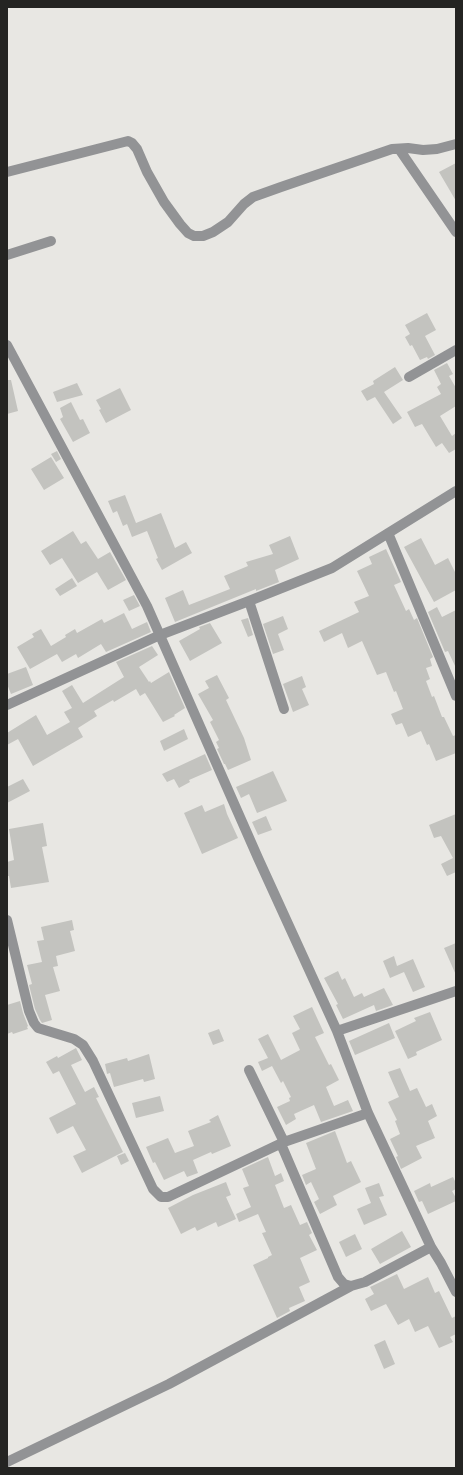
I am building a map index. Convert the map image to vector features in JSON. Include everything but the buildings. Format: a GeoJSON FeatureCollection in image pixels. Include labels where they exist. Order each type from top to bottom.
{"type":"FeatureCollection","features":[{"type":"Feature","properties":{"kind":"street"},"geometry":{"type":"LineString","coordinates":[[7,172],[123,141],[128,141],[137,149],[147,172],[164,202],[180,224],[188,233],[194,236],[203,236],[228,222],[244,204],[253,197],[392,149],[437,149],[456,144]]}},
{"type":"Feature","properties":{"kind":"street"},"geometry":{"type":"LineString","coordinates":[[399,149],[456,232]]}},
{"type":"Feature","properties":{"kind":"street"},"geometry":{"type":"LineString","coordinates":[[7,255],[51,241]]}},
{"type":"Feature","properties":{"kind":"street"},"geometry":{"type":"LineString","coordinates":[[7,345],[147,606],[336,1031],[368,1113],[431,1247],[456,1292]]}},
{"type":"Feature","properties":{"kind":"street"},"geometry":{"type":"LineString","coordinates":[[409,377],[456,350]]}},
{"type":"Feature","properties":{"kind":"street"},"geometry":{"type":"LineString","coordinates":[[7,706],[160,635],[332,568],[456,491]]}},
{"type":"Feature","properties":{"kind":"street"},"geometry":{"type":"LineString","coordinates":[[388,534],[456,696]]}},
{"type":"Feature","properties":{"kind":"street"},"geometry":{"type":"LineString","coordinates":[[249,601],[284,709]]}},
{"type":"Feature","properties":{"kind":"street"},"geometry":{"type":"LineString","coordinates":[[7,920],[29,1011],[34,1024],[38,1028],[74,1039],[82,1045],[92,1061],[153,1189],[161,1197],[168,1197],[283,1143],[368,1113]]}},
{"type":"Feature","properties":{"kind":"street"},"geometry":{"type":"LineString","coordinates":[[336,1031],[456,991]]}},
{"type":"Feature","properties":{"kind":"street"},"geometry":{"type":"LineString","coordinates":[[249,1070],[283,1143],[338,1277],[344,1284],[351,1286]]}},
{"type":"Feature","properties":{"kind":"street"},"geometry":{"type":"LineString","coordinates":[[7,1462],[169,1384],[351,1286],[365,1282],[431,1247]]}}]}
